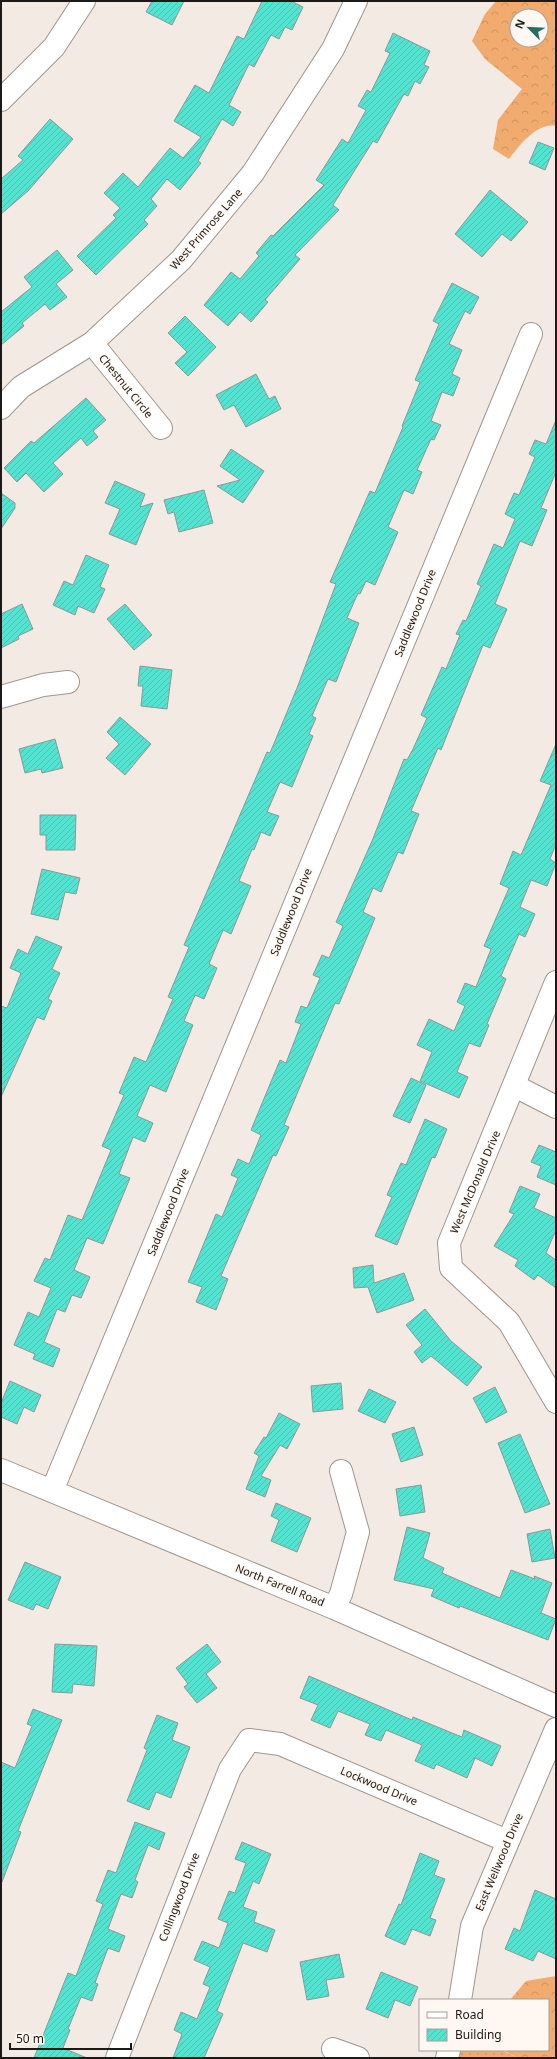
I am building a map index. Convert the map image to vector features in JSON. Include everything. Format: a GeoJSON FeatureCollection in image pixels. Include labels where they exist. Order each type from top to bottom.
{"type":"FeatureCollection","features":[{"type":"Feature","properties":{"kind":"street"},"geometry":{"type":"LineString","coordinates":[[1,100],[54,47],[84,1]]}},
{"type":"Feature","properties":{"kind":"street","name":"West Primrose Lane"},"geometry":{"type":"LineString","coordinates":[[1,408],[21,387],[92,342],[181,260],[253,173],[334,49],[356,1]]}},
{"type":"Feature","properties":{"kind":"street","name":"Saddlewood Drive"},"geometry":{"type":"LineString","coordinates":[[52,1491],[531,334]]}},
{"type":"Feature","properties":{"kind":"street","name":"Chestnut Circle"},"geometry":{"type":"LineString","coordinates":[[92,342],[161,428]]}},
{"type":"Feature","properties":{"kind":"street"},"geometry":{"type":"LineString","coordinates":[[1,697],[43,685],[68,682]]}},
{"type":"Feature","properties":{"kind":"street","name":"West McDonald Drive"},"geometry":{"type":"LineString","coordinates":[[556,982],[515,1086],[449,1243],[451,1268],[509,1322],[556,1402]]}},
{"type":"Feature","properties":{"kind":"street"},"geometry":{"type":"LineString","coordinates":[[515,1086],[556,1107]]}},
{"type":"Feature","properties":{"kind":"street","name":"North Farrell Road"},"geometry":{"type":"LineString","coordinates":[[1,1470],[334,1608],[556,1706]]}},
{"type":"Feature","properties":{"kind":"street"},"geometry":{"type":"LineString","coordinates":[[334,1608],[341,1594],[358,1532],[341,1471]]}},
{"type":"Feature","properties":{"kind":"street","name":"East Wellwood Drive"},"geometry":{"type":"LineString","coordinates":[[460,1999],[472,1926],[556,1729]]}},
{"type":"Feature","properties":{"kind":"street","name":"Lockwood Drive"},"geometry":{"type":"LineString","coordinates":[[249,1740],[280,1744],[507,1841]]}},
{"type":"Feature","properties":{"kind":"street","name":"Collingwood Drive"},"geometry":{"type":"LineString","coordinates":[[117,2058],[230,1769],[249,1740]]}},
{"type":"Feature","properties":{"kind":"street"},"geometry":{"type":"LineString","coordinates":[[333,2049],[358,2058]]}},
{"type":"Feature","properties":{"kind":"green space"},"geometry":{"type":"Polygon","coordinates":[[[496,1],[556,1],[556,126],[549,126],[535,131],[523,142],[509,159],[493,149],[498,120],[522,89],[485,59],[472,41],[485,14],[496,1]]]}},
{"type":"Feature","properties":{"kind":"green space"},"geometry":{"type":"Polygon","coordinates":[[[556,1976],[556,2058],[518,2058],[506,2052],[549,2051],[549,1999],[511,1999],[526,1981],[556,1976]]]}},
{"type":"Feature","properties":{"kind":"green space"},"geometry":{"type":"Polygon","coordinates":[[[461,2051],[503,2051],[518,2058],[458,2058],[461,2051]]]}},
{"type":"Feature","properties":{"kind":"building"},"geometry":{"type":"Polygon","coordinates":[[[152,1],[184,1],[172,25],[146,12],[152,1]]]}},
{"type":"Feature","properties":{"kind":"building"},"geometry":{"type":"Polygon","coordinates":[[[262,1],[291,1],[303,7],[292,30],[285,27],[279,39],[271,35],[254,67],[249,64],[229,105],[241,112],[233,126],[222,119],[198,161],[201,163],[180,190],[167,179],[151,199],[157,206],[144,220],[148,224],[96,275],[77,256],[116,218],[113,215],[120,208],[104,193],[123,173],[138,187],[170,148],[183,158],[201,137],[174,121],[195,85],[209,93],[237,36],[244,39],[262,1]]]}},
{"type":"Feature","properties":{"kind":"building"},"geometry":{"type":"Polygon","coordinates":[[[393,33],[430,51],[424,65],[429,67],[420,84],[415,81],[408,96],[404,94],[377,143],[373,141],[333,205],[339,210],[295,255],[300,259],[265,300],[268,302],[251,322],[240,312],[228,326],[204,305],[231,272],[240,279],[259,256],[256,253],[271,235],[273,236],[324,185],[316,180],[342,139],[348,143],[366,110],[358,106],[367,90],[371,92],[390,53],[385,51],[393,33]]]}},
{"type":"Feature","properties":{"kind":"building"},"geometry":{"type":"Polygon","coordinates":[[[50,119],[73,139],[28,191],[1,214],[1,179],[23,160],[18,156],[50,119]]]}},
{"type":"Feature","properties":{"kind":"building"},"geometry":{"type":"Polygon","coordinates":[[[538,142],[554,148],[545,170],[529,163],[538,142]]]}},
{"type":"Feature","properties":{"kind":"building"},"geometry":{"type":"Polygon","coordinates":[[[490,190],[528,222],[511,241],[502,234],[482,257],[455,234],[490,190]]]}},
{"type":"Feature","properties":{"kind":"building"},"geometry":{"type":"Polygon","coordinates":[[[57,250],[73,270],[56,284],[67,297],[50,310],[45,304],[22,323],[24,326],[1,345],[1,312],[32,287],[24,277],[57,250]]]}},
{"type":"Feature","properties":{"kind":"building"},"geometry":{"type":"Polygon","coordinates":[[[452,283],[479,297],[470,314],[465,311],[449,344],[462,350],[452,374],[460,378],[453,396],[442,392],[431,421],[441,425],[434,440],[431,439],[417,470],[422,472],[413,494],[404,490],[388,527],[398,532],[375,585],[366,581],[360,594],[358,593],[347,618],[359,623],[336,682],[328,679],[312,716],[316,718],[309,734],[313,736],[292,787],[280,782],[267,812],[279,816],[270,836],[261,832],[254,850],[252,849],[239,881],[251,886],[231,934],[223,930],[209,964],[217,968],[204,999],[195,995],[184,1021],[193,1025],[166,1092],[150,1085],[137,1116],[153,1123],[145,1142],[133,1137],[119,1174],[130,1178],[103,1244],[87,1238],[74,1270],[90,1277],[81,1298],[72,1295],[65,1312],[57,1309],[44,1342],[60,1349],[53,1367],[33,1359],[35,1354],[14,1345],[28,1312],[39,1317],[51,1288],[34,1281],[45,1258],[50,1260],[68,1215],[82,1220],[111,1150],[102,1146],[124,1095],[119,1093],[134,1057],[146,1062],[173,999],[168,997],[189,947],[184,945],[267,752],[270,753],[297,688],[336,584],[330,582],[370,491],[375,493],[403,427],[402,426],[420,382],[415,380],[439,324],[433,321],[452,283]]]}},
{"type":"Feature","properties":{"kind":"building"},"geometry":{"type":"Polygon","coordinates":[[[185,316],[216,347],[188,376],[175,363],[187,352],[168,333],[185,316]]]}},
{"type":"Feature","properties":{"kind":"building"},"geometry":{"type":"Polygon","coordinates":[[[256,374],[269,399],[275,396],[281,409],[246,427],[234,405],[224,410],[216,395],[256,374]]]}},
{"type":"Feature","properties":{"kind":"building"},"geometry":{"type":"Polygon","coordinates":[[[86,398],[106,420],[93,431],[98,437],[87,446],[81,438],[53,463],[63,474],[44,492],[26,473],[17,482],[4,468],[31,441],[34,443],[86,398]]]}},
{"type":"Feature","properties":{"kind":"building"},"geometry":{"type":"Polygon","coordinates":[[[556,420],[556,472],[541,508],[547,510],[532,546],[520,541],[495,604],[507,609],[490,648],[483,645],[441,750],[438,748],[411,811],[419,814],[403,854],[398,852],[381,892],[373,888],[363,912],[375,918],[339,1004],[335,1003],[284,1125],[289,1127],[276,1156],[273,1155],[221,1276],[228,1279],[216,1310],[196,1302],[202,1287],[188,1282],[216,1214],[222,1217],[238,1178],[231,1175],[238,1159],[249,1164],[261,1135],[251,1130],[280,1060],[286,1063],[301,1024],[295,1022],[301,1006],[307,1008],[320,978],[313,975],[322,955],[329,958],[343,926],[336,922],[372,841],[404,759],[407,760],[427,718],[421,715],[442,667],[446,669],[460,635],[456,634],[463,620],[466,621],[481,586],[477,584],[494,544],[503,548],[515,519],[505,514],[514,493],[519,495],[535,457],[529,454],[535,440],[546,444],[556,420]]]}},
{"type":"Feature","properties":{"kind":"building"},"geometry":{"type":"Polygon","coordinates":[[[231,449],[264,471],[243,503],[217,486],[240,480],[220,466],[231,449]]]}},
{"type":"Feature","properties":{"kind":"building"},"geometry":{"type":"Polygon","coordinates":[[[115,481],[145,494],[140,507],[153,503],[136,545],[109,534],[120,509],[105,503],[115,481]]]}},
{"type":"Feature","properties":{"kind":"building"},"geometry":{"type":"Polygon","coordinates":[[[204,490],[213,523],[179,532],[174,512],[168,514],[164,500],[204,490]]]}},
{"type":"Feature","properties":{"kind":"building"},"geometry":{"type":"Polygon","coordinates":[[[1,493],[15,503],[15,508],[1,529],[1,493]]]}},
{"type":"Feature","properties":{"kind":"building"},"geometry":{"type":"Polygon","coordinates":[[[86,555],[109,565],[100,587],[105,589],[94,613],[78,606],[75,615],[53,605],[64,581],[73,585],[86,555]]]}},
{"type":"Feature","properties":{"kind":"building"},"geometry":{"type":"Polygon","coordinates":[[[22,604],[33,629],[18,636],[19,639],[1,648],[1,614],[22,604]]]}},
{"type":"Feature","properties":{"kind":"building"},"geometry":{"type":"Polygon","coordinates":[[[125,604],[152,635],[134,650],[107,619],[125,604]]]}},
{"type":"Feature","properties":{"kind":"building"},"geometry":{"type":"Polygon","coordinates":[[[140,666],[172,670],[167,709],[141,706],[143,686],[138,686],[140,666]]]}},
{"type":"Feature","properties":{"kind":"building"},"geometry":{"type":"Polygon","coordinates":[[[120,717],[151,744],[125,775],[106,758],[119,744],[107,732],[120,717]]]}},
{"type":"Feature","properties":{"kind":"building"},"geometry":{"type":"Polygon","coordinates":[[[55,739],[63,768],[42,773],[41,769],[25,773],[19,749],[55,739]]]}},
{"type":"Feature","properties":{"kind":"building"},"geometry":{"type":"Polygon","coordinates":[[[556,744],[556,844],[550,859],[556,863],[547,886],[531,880],[520,907],[535,914],[525,937],[519,934],[501,976],[506,979],[487,1024],[489,1025],[480,1047],[469,1043],[457,1072],[468,1077],[459,1098],[420,1081],[432,1052],[417,1045],[429,1019],[454,1031],[465,1006],[457,1002],[465,983],[476,987],[491,949],[484,946],[509,888],[500,884],[513,851],[521,855],[551,785],[540,781],[556,744]]]}},
{"type":"Feature","properties":{"kind":"building"},"geometry":{"type":"Polygon","coordinates":[[[40,815],[76,815],[75,850],[46,850],[46,835],[40,835],[40,815]]]}},
{"type":"Feature","properties":{"kind":"building"},"geometry":{"type":"Polygon","coordinates":[[[42,869],[80,878],[76,894],[65,892],[58,920],[31,914],[42,869]]]}},
{"type":"Feature","properties":{"kind":"building"},"geometry":{"type":"Polygon","coordinates":[[[36,936],[62,947],[52,969],[60,973],[48,999],[52,1001],[44,1020],[37,1017],[1,1097],[1,1006],[7,1008],[21,973],[10,968],[18,949],[28,954],[36,936]]]}},
{"type":"Feature","properties":{"kind":"building"},"geometry":{"type":"Polygon","coordinates":[[[411,1078],[426,1085],[410,1123],[393,1116],[411,1078]]]}},
{"type":"Feature","properties":{"kind":"building"},"geometry":{"type":"Polygon","coordinates":[[[425,1119],[447,1129],[435,1158],[432,1157],[397,1245],[375,1236],[392,1197],[387,1195],[401,1163],[406,1165],[425,1119]]]}},
{"type":"Feature","properties":{"kind":"building"},"geometry":{"type":"Polygon","coordinates":[[[539,1145],[556,1152],[556,1185],[537,1177],[541,1166],[531,1162],[539,1145]]]}},
{"type":"Feature","properties":{"kind":"building"},"geometry":{"type":"Polygon","coordinates":[[[520,1186],[540,1194],[534,1208],[556,1218],[556,1230],[546,1253],[556,1260],[556,1288],[538,1275],[534,1280],[515,1266],[518,1260],[494,1246],[514,1214],[509,1212],[520,1186]]]}},
{"type":"Feature","properties":{"kind":"building"},"geometry":{"type":"Polygon","coordinates":[[[373,1265],[374,1283],[404,1273],[414,1300],[377,1313],[368,1287],[354,1288],[353,1268],[373,1265]]]}},
{"type":"Feature","properties":{"kind":"building"},"geometry":{"type":"Polygon","coordinates":[[[425,1309],[451,1341],[482,1367],[467,1386],[431,1356],[422,1363],[414,1352],[422,1345],[406,1325],[425,1309]]]}},
{"type":"Feature","properties":{"kind":"building"},"geometry":{"type":"Polygon","coordinates":[[[10,1381],[41,1395],[34,1412],[24,1407],[17,1424],[1,1417],[1,1403],[10,1381]]]}},
{"type":"Feature","properties":{"kind":"building"},"geometry":{"type":"Polygon","coordinates":[[[341,1383],[343,1409],[313,1412],[311,1386],[341,1383]]]}},
{"type":"Feature","properties":{"kind":"building"},"geometry":{"type":"Polygon","coordinates":[[[495,1387],[507,1412],[486,1423],[473,1398],[495,1387]]]}},
{"type":"Feature","properties":{"kind":"building"},"geometry":{"type":"Polygon","coordinates":[[[369,1389],[396,1402],[385,1423],[358,1411],[369,1389]]]}},
{"type":"Feature","properties":{"kind":"building"},"geometry":{"type":"Polygon","coordinates":[[[279,1413],[300,1424],[287,1449],[280,1445],[261,1476],[271,1480],[265,1497],[246,1489],[259,1456],[254,1453],[264,1437],[266,1438],[279,1413]]]}},
{"type":"Feature","properties":{"kind":"building"},"geometry":{"type":"Polygon","coordinates":[[[414,1427],[423,1455],[401,1462],[392,1434],[414,1427]]]}},
{"type":"Feature","properties":{"kind":"building"},"geometry":{"type":"Polygon","coordinates":[[[520,1434],[550,1504],[525,1513],[498,1443],[520,1434]]]}},
{"type":"Feature","properties":{"kind":"building"},"geometry":{"type":"Polygon","coordinates":[[[421,1485],[425,1512],[400,1516],[396,1489],[421,1485]]]}},
{"type":"Feature","properties":{"kind":"building"},"geometry":{"type":"Polygon","coordinates":[[[276,1503],[311,1518],[297,1552],[271,1541],[279,1520],[271,1516],[276,1503]]]}},
{"type":"Feature","properties":{"kind":"building"},"geometry":{"type":"Polygon","coordinates":[[[407,1527],[430,1533],[423,1558],[444,1568],[442,1573],[500,1598],[511,1570],[535,1579],[534,1576],[552,1583],[541,1613],[556,1619],[548,1640],[460,1606],[459,1608],[431,1596],[434,1589],[394,1580],[407,1527]]]}},
{"type":"Feature","properties":{"kind":"building"},"geometry":{"type":"Polygon","coordinates":[[[550,1529],[555,1558],[532,1562],[527,1534],[550,1529]]]}},
{"type":"Feature","properties":{"kind":"building"},"geometry":{"type":"Polygon","coordinates":[[[25,1562],[61,1577],[48,1609],[36,1604],[33,1610],[8,1600],[25,1562]]]}},
{"type":"Feature","properties":{"kind":"building"},"geometry":{"type":"Polygon","coordinates":[[[55,1644],[97,1646],[94,1686],[73,1684],[72,1693],[52,1692],[55,1644]]]}},
{"type":"Feature","properties":{"kind":"building"},"geometry":{"type":"Polygon","coordinates":[[[207,1644],[221,1662],[206,1674],[217,1688],[197,1703],[184,1687],[188,1684],[176,1668],[207,1644]]]}},
{"type":"Feature","properties":{"kind":"building"},"geometry":{"type":"Polygon","coordinates":[[[309,1676],[412,1720],[413,1717],[462,1737],[464,1730],[501,1746],[492,1766],[475,1758],[467,1778],[436,1764],[434,1769],[415,1761],[422,1745],[386,1730],[381,1741],[365,1735],[370,1724],[338,1711],[330,1728],[311,1720],[318,1705],[300,1698],[309,1676]]]}},
{"type":"Feature","properties":{"kind":"building"},"geometry":{"type":"Polygon","coordinates":[[[33,1709],[62,1720],[18,1831],[21,1832],[2,1882],[1,1762],[15,1768],[32,1726],[27,1724],[33,1709]]]}},
{"type":"Feature","properties":{"kind":"building"},"geometry":{"type":"Polygon","coordinates":[[[157,1715],[178,1723],[172,1740],[190,1747],[171,1798],[156,1792],[149,1810],[127,1801],[147,1750],[144,1748],[157,1715]]]}},
{"type":"Feature","properties":{"kind":"building"},"geometry":{"type":"Polygon","coordinates":[[[135,1822],[165,1833],[159,1850],[148,1845],[135,1880],[138,1882],[132,1898],[121,1894],[108,1929],[125,1936],[119,1952],[108,1948],[95,1983],[98,1984],[92,2001],[81,1997],[68,2029],[70,2030],[63,2048],[87,2058],[34,2058],[68,1973],[76,1976],[103,1904],[96,1901],[108,1870],[116,1873],[135,1822]]]}},
{"type":"Feature","properties":{"kind":"building"},"geometry":{"type":"Polygon","coordinates":[[[242,1842],[271,1854],[259,1884],[253,1881],[243,1907],[257,1912],[254,1922],[275,1930],[267,1952],[243,1943],[217,2011],[223,2014],[204,2058],[173,2058],[182,2034],[174,2030],[181,2012],[197,2019],[210,1987],[203,1984],[210,1967],[194,1960],[202,1941],[219,1948],[228,1923],[218,1919],[229,1891],[235,1893],[246,1863],[235,1859],[242,1842]]]}},
{"type":"Feature","properties":{"kind":"building"},"geometry":{"type":"Polygon","coordinates":[[[420,1853],[439,1861],[434,1875],[445,1879],[430,1918],[436,1920],[430,1936],[412,1929],[405,1945],[385,1936],[399,1904],[401,1905],[420,1853]]]}},
{"type":"Feature","properties":{"kind":"building"},"geometry":{"type":"Polygon","coordinates":[[[535,1890],[556,1899],[556,1959],[538,1951],[533,1961],[505,1949],[514,1928],[520,1931],[535,1890]]]}},
{"type":"Feature","properties":{"kind":"building"},"geometry":{"type":"Polygon","coordinates":[[[339,1954],[344,1977],[326,1980],[329,1996],[307,2000],[300,1962],[339,1954]]]}},
{"type":"Feature","properties":{"kind":"building"},"geometry":{"type":"Polygon","coordinates":[[[381,1972],[418,1987],[410,2006],[395,2000],[388,2018],[366,2009],[381,1972]]]}}]}
